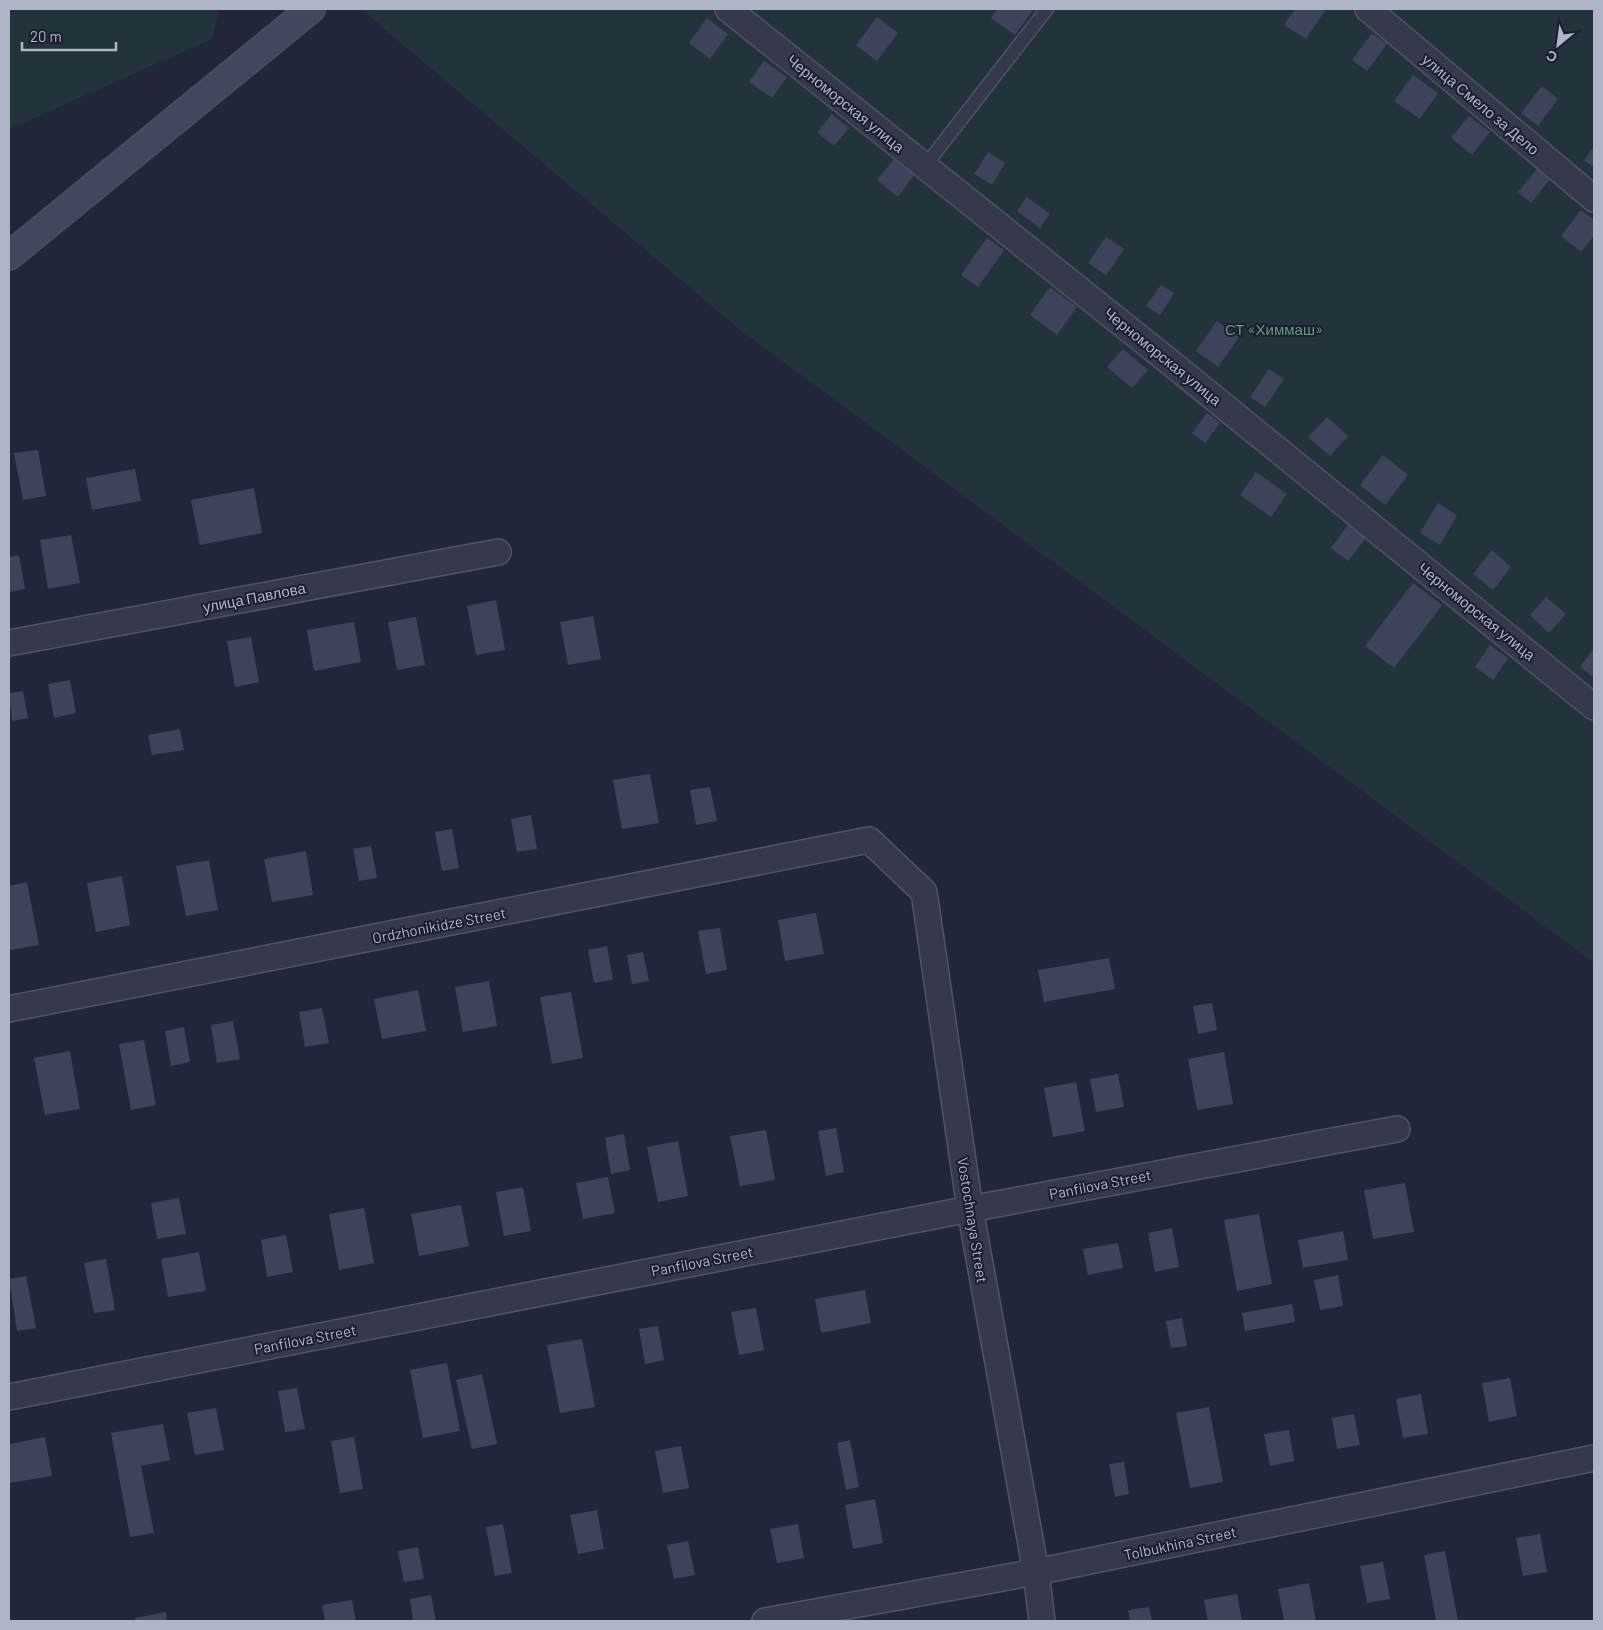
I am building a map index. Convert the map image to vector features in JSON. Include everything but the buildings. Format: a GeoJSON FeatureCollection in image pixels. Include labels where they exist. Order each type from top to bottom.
{"type":"FeatureCollection","features":[{"type":"Feature","properties":{"kind":"street"},"geometry":{"type":"LineString","coordinates":[[9,256],[311,9]]}},
{"type":"Feature","properties":{"kind":"street","name":"Черноморская улица"},"geometry":{"type":"LineString","coordinates":[[728,9],[1166,359],[1594,706]]}},
{"type":"Feature","properties":{"kind":"street","name":"улица Смело за Дело"},"geometry":{"type":"LineString","coordinates":[[1368,9],[1594,199]]}},
{"type":"Feature","properties":{"kind":"street","name":"улица Павлова"},"geometry":{"type":"LineString","coordinates":[[9,643],[498,552]]}},
{"type":"Feature","properties":{"kind":"street","name":"Ordzhonikidze Street"},"geometry":{"type":"LineString","coordinates":[[9,1009],[869,840]]}},
{"type":"Feature","properties":{"kind":"street","name":"Vostochnaya Street"},"geometry":{"type":"LineString","coordinates":[[869,840],[924,892],[970,1208],[1036,1572],[1042,1621]]}},
{"type":"Feature","properties":{"kind":"street","name":"Panfilova Street"},"geometry":{"type":"LineString","coordinates":[[9,1398],[970,1208],[1397,1129]]}},
{"type":"Feature","properties":{"kind":"street","name":"Tolbukhina Street"},"geometry":{"type":"LineString","coordinates":[[765,1621],[1036,1572],[1594,1458]]}},
{"type":"Feature","properties":{"kind":"lane"},"geometry":{"type":"LineString","coordinates":[[925,166],[1047,9]]}},
{"type":"Feature","properties":{"kind":"green space"},"geometry":{"type":"Polygon","coordinates":[[[9,9],[219,9],[212,39],[9,129],[9,9]]]}},
{"type":"Feature","properties":{"kind":"green space","name":"СТ «Химмаш»"},"geometry":{"type":"Polygon","coordinates":[[[361,9],[1594,9],[1594,963],[739,329],[361,9]]]}}]}
